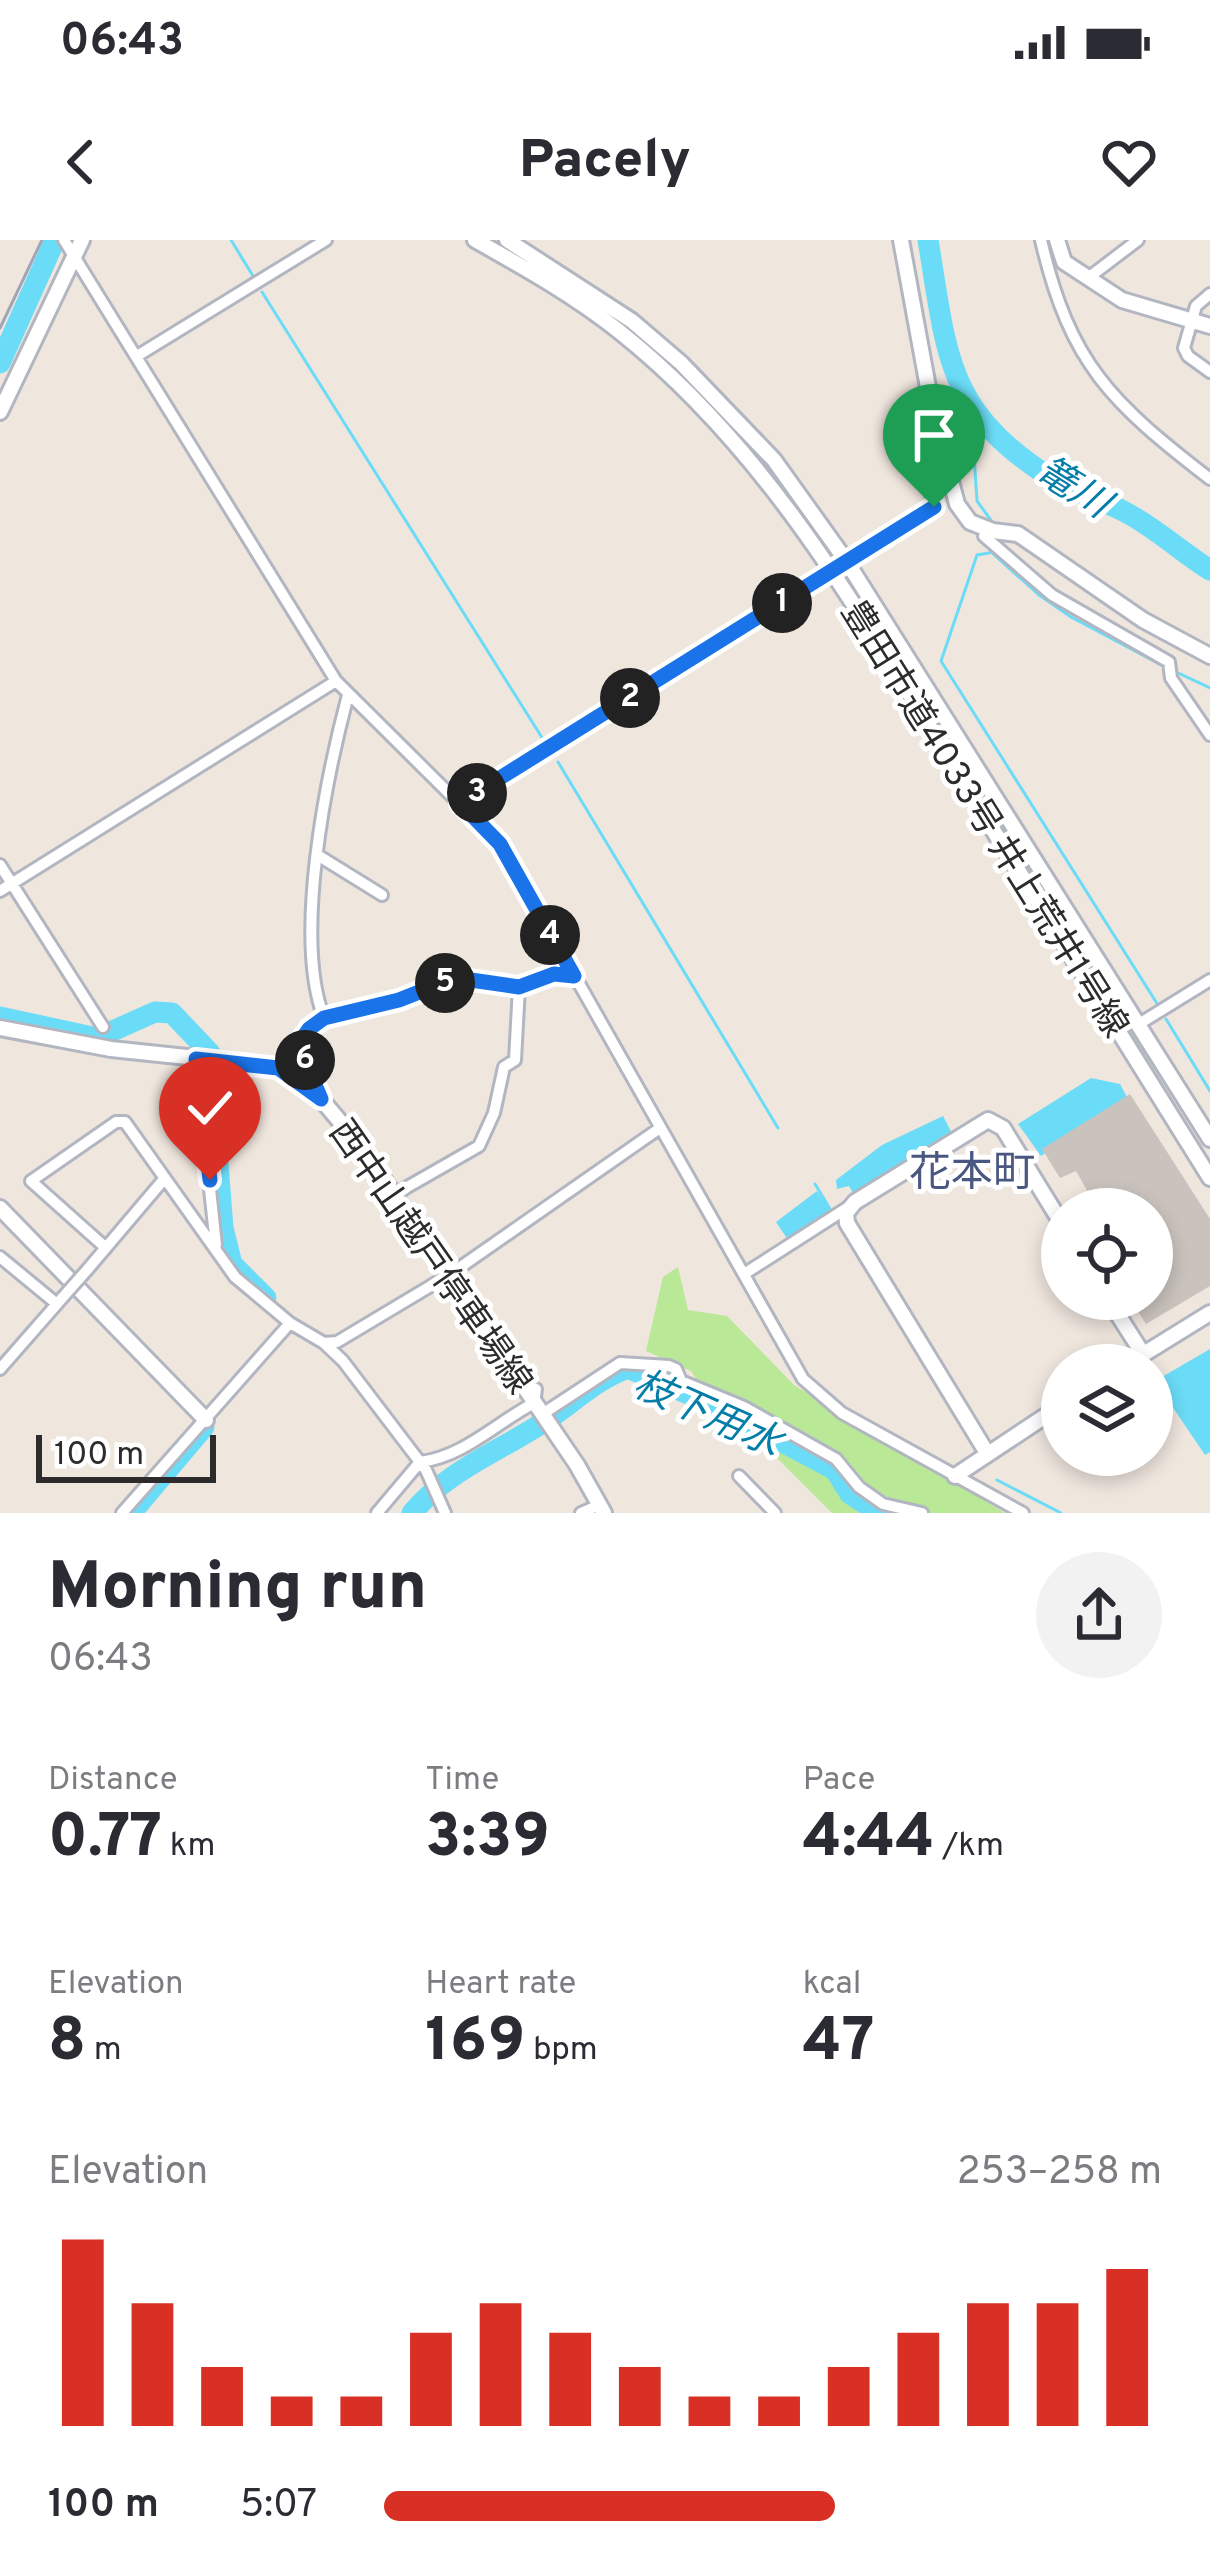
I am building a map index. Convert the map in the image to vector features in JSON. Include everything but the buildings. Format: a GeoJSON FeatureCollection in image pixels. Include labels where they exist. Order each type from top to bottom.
{"type":"FeatureCollection","features":[{"type":"Feature","properties":{"kind":"street"},"geometry":{"type":"LineString","coordinates":[[64,240],[336,681],[500,844],[789,1359],[842,1413],[1023,1513]]}},
{"type":"Feature","properties":{"kind":"street"},"geometry":{"type":"LineString","coordinates":[[0,412],[82,240]]}},
{"type":"Feature","properties":{"kind":"street"},"geometry":{"type":"LineString","coordinates":[[136,356],[326,240]]}},
{"type":"Feature","properties":{"kind":"street","name":"豊田市道4033号 井上荒井1号線"},"geometry":{"type":"LineString","coordinates":[[475,240],[596,314],[683,387],[840,566],[1210,1178]]}},
{"type":"Feature","properties":{"kind":"street","name":"豊田市道4033号 井上荒井1号線"},"geometry":{"type":"LineString","coordinates":[[507,240],[618,311],[681,363],[755,436],[1210,1139]]}},
{"type":"Feature","properties":{"kind":"street"},"geometry":{"type":"LineString","coordinates":[[901,240],[932,409],[957,504],[970,522],[1018,534],[1125,608],[1210,656]]}},
{"type":"Feature","properties":{"kind":"street"},"geometry":{"type":"LineString","coordinates":[[1040,240],[1050,280],[1090,369],[1130,414],[1210,479]]}},
{"type":"Feature","properties":{"kind":"street"},"geometry":{"type":"LineString","coordinates":[[1057,240],[1064,262],[1132,304],[1210,326]]}},
{"type":"Feature","properties":{"kind":"street"},"geometry":{"type":"LineString","coordinates":[[1088,278],[1138,240]]}},
{"type":"Feature","properties":{"kind":"street"},"geometry":{"type":"LineString","coordinates":[[1210,294],[1196,306],[1184,348],[1210,372]]}},
{"type":"Feature","properties":{"kind":"street"},"geometry":{"type":"LineString","coordinates":[[460,803],[934,507],[931,495]]}},
{"type":"Feature","properties":{"kind":"street"},"geometry":{"type":"LineString","coordinates":[[984,536],[1052,595],[1169,662],[1171,677],[1210,735]]}},
{"type":"Feature","properties":{"kind":"street"},"geometry":{"type":"LineString","coordinates":[[6,887],[336,681]]}},
{"type":"Feature","properties":{"kind":"street"},"geometry":{"type":"LineString","coordinates":[[324,1018],[313,989],[319,856],[335,746],[348,694]]}},
{"type":"Feature","properties":{"kind":"street"},"geometry":{"type":"LineString","coordinates":[[319,856],[382,895]]}},
{"type":"Feature","properties":{"kind":"street"},"geometry":{"type":"LineString","coordinates":[[0,865],[6,887],[103,1027]]}},
{"type":"Feature","properties":{"kind":"street"},"geometry":{"type":"LineString","coordinates":[[321,1099],[298,1045],[324,1018],[399,1000],[442,983],[471,980],[519,987],[554,974],[574,976]]}},
{"type":"Feature","properties":{"kind":"street"},"geometry":{"type":"LineString","coordinates":[[1138,1024],[1210,980]]}},
{"type":"Feature","properties":{"kind":"street"},"geometry":{"type":"LineString","coordinates":[[395,1194],[479,1146],[494,1113],[504,1067],[515,1060],[519,987]]}},
{"type":"Feature","properties":{"kind":"street","name":"西中山越戸停車場線"},"geometry":{"type":"LineString","coordinates":[[0,1028],[112,1049],[278,1068],[321,1099],[395,1194],[540,1408],[602,1509]]}},
{"type":"Feature","properties":{"kind":"street"},"geometry":{"type":"LineString","coordinates":[[196,1059],[216,1245]]}},
{"type":"Feature","properties":{"kind":"street"},"geometry":{"type":"LineString","coordinates":[[745,1274],[988,1120],[1003,1128],[1041,1190]]}},
{"type":"Feature","properties":{"kind":"street"},"geometry":{"type":"LineString","coordinates":[[106,1248],[31,1181],[116,1121],[125,1122],[235,1277],[290,1323],[324,1343],[420,1462],[445,1513]]}},
{"type":"Feature","properties":{"kind":"street"},"geometry":{"type":"LineString","coordinates":[[324,1343],[337,1342],[449,1275],[660,1129]]}},
{"type":"Feature","properties":{"kind":"street"},"geometry":{"type":"LineString","coordinates":[[0,1370],[165,1178]]}},
{"type":"Feature","properties":{"kind":"street"},"geometry":{"type":"LineString","coordinates":[[852,1205],[846,1213],[847,1223],[987,1453]]}},
{"type":"Feature","properties":{"kind":"street"},"geometry":{"type":"LineString","coordinates":[[0,1208],[206,1420]]}},
{"type":"Feature","properties":{"kind":"street"},"geometry":{"type":"LineString","coordinates":[[0,1257],[60,1301]]}},
{"type":"Feature","properties":{"kind":"street"},"geometry":{"type":"LineString","coordinates":[[1159,1344],[1210,1313]]}},
{"type":"Feature","properties":{"kind":"street"},"geometry":{"type":"LineString","coordinates":[[140,1513],[126,1508],[290,1323]]}},
{"type":"Feature","properties":{"kind":"street"},"geometry":{"type":"LineString","coordinates":[[377,1513],[420,1462],[445,1459],[500,1421],[540,1408],[620,1363],[669,1366],[681,1382],[744,1407],[836,1459],[868,1496],[922,1513]]}},
{"type":"Feature","properties":{"kind":"street"},"geometry":{"type":"LineString","coordinates":[[955,1476],[1041,1418]]}},
{"type":"Feature","properties":{"kind":"street"},"geometry":{"type":"LineString","coordinates":[[739,1476],[775,1513]]}},
{"type":"Feature","properties":{"kind":"street"},"geometry":{"type":"LineString","coordinates":[[581,1513],[602,1509]]}},
{"type":"Feature","properties":{"kind":"green space"},"geometry":{"type":"Polygon","coordinates":[[[678,1267],[688,1310],[727,1316],[794,1385],[1005,1513],[832,1513],[763,1444],[729,1428],[691,1371],[646,1351],[663,1277],[678,1267]]]}},
{"type":"Feature","properties":{"kind":"water"},"geometry":{"type":"Polygon","coordinates":[[[1091,1078],[1120,1084],[1127,1097],[1041,1156],[1018,1124],[1091,1078]]]}},
{"type":"Feature","properties":{"kind":"water"},"geometry":{"type":"Polygon","coordinates":[[[943,1116],[954,1137],[855,1197],[849,1186],[837,1189],[836,1180],[882,1145],[943,1116]]]}},
{"type":"Feature","properties":{"kind":"water"},"geometry":{"type":"Polygon","coordinates":[[[817,1191],[831,1211],[788,1240],[776,1222],[817,1191]]]}},
{"type":"Feature","properties":{"kind":"water"},"geometry":{"type":"Polygon","coordinates":[[[1210,1349],[1210,1452],[1205,1455],[1173,1408],[1173,1371],[1210,1349]]]}},
{"type":"Feature","properties":{"kind":"waterway"},"geometry":{"type":"LineString","coordinates":[[0,363],[55,240]]}},
{"type":"Feature","properties":{"kind":"waterway"},"geometry":{"type":"LineString","coordinates":[[231,240],[253,276]]}},
{"type":"Feature","properties":{"kind":"waterway","name":"篭川"},"geometry":{"type":"LineString","coordinates":[[928,240],[948,351],[958,380],[993,432],[1057,482],[1136,518],[1210,570]]}},
{"type":"Feature","properties":{"kind":"waterway"},"geometry":{"type":"LineString","coordinates":[[262,292],[546,744]]}},
{"type":"Feature","properties":{"kind":"waterway"},"geometry":{"type":"LineString","coordinates":[[971,409],[977,501],[993,523]]}},
{"type":"Feature","properties":{"kind":"waterway"},"geometry":{"type":"LineString","coordinates":[[990,551],[1071,617],[1165,667]]}},
{"type":"Feature","properties":{"kind":"waterway"},"geometry":{"type":"LineString","coordinates":[[989,553],[977,555],[941,661],[1158,1005]]}},
{"type":"Feature","properties":{"kind":"waterway"},"geometry":{"type":"LineString","coordinates":[[1174,671],[1210,688]]}},
{"type":"Feature","properties":{"kind":"waterway"},"geometry":{"type":"LineString","coordinates":[[558,762],[778,1128]]}},
{"type":"Feature","properties":{"kind":"waterway"},"geometry":{"type":"LineString","coordinates":[[0,1017],[97,1038],[155,1012],[172,1013],[210,1053]]}},
{"type":"Feature","properties":{"kind":"waterway"},"geometry":{"type":"LineString","coordinates":[[1166,1019],[1210,1091]]}},
{"type":"Feature","properties":{"kind":"waterway"},"geometry":{"type":"LineString","coordinates":[[224,1067],[213,1100],[223,1228],[232,1264],[266,1298]]}},
{"type":"Feature","properties":{"kind":"waterway"},"geometry":{"type":"LineString","coordinates":[[815,1184],[830,1209]]}},
{"type":"Feature","properties":{"kind":"waterway","name":"枝下用水"},"geometry":{"type":"LineString","coordinates":[[412,1513],[460,1472],[628,1368],[707,1402],[835,1470],[850,1494],[880,1513]]}},
{"type":"Feature","properties":{"kind":"waterway"},"geometry":{"type":"LineString","coordinates":[[138,1505],[204,1427]]}},
{"type":"Feature","properties":{"kind":"waterway"},"geometry":{"type":"LineString","coordinates":[[997,1480],[1061,1513]]}},
{"type":"Feature","properties":{"kind":"railway"},"geometry":{"type":"LineString","coordinates":[[0,328],[42,240]]}},
{"type":"Feature","properties":{"kind":"district","name":"花本町"},"geometry":{"type":"Point","coordinates":[972,1171]}},
{"type":"Feature","properties":{"kind":"route"},"geometry":{"type":"LineString","coordinates":[[210,1180],[196,1059],[278,1068],[321,1099],[298,1045],[324,1018],[399,1000],[442,983],[471,980],[519,987],[554,974],[574,976],[500,844],[460,803],[934,507]]}}]}
